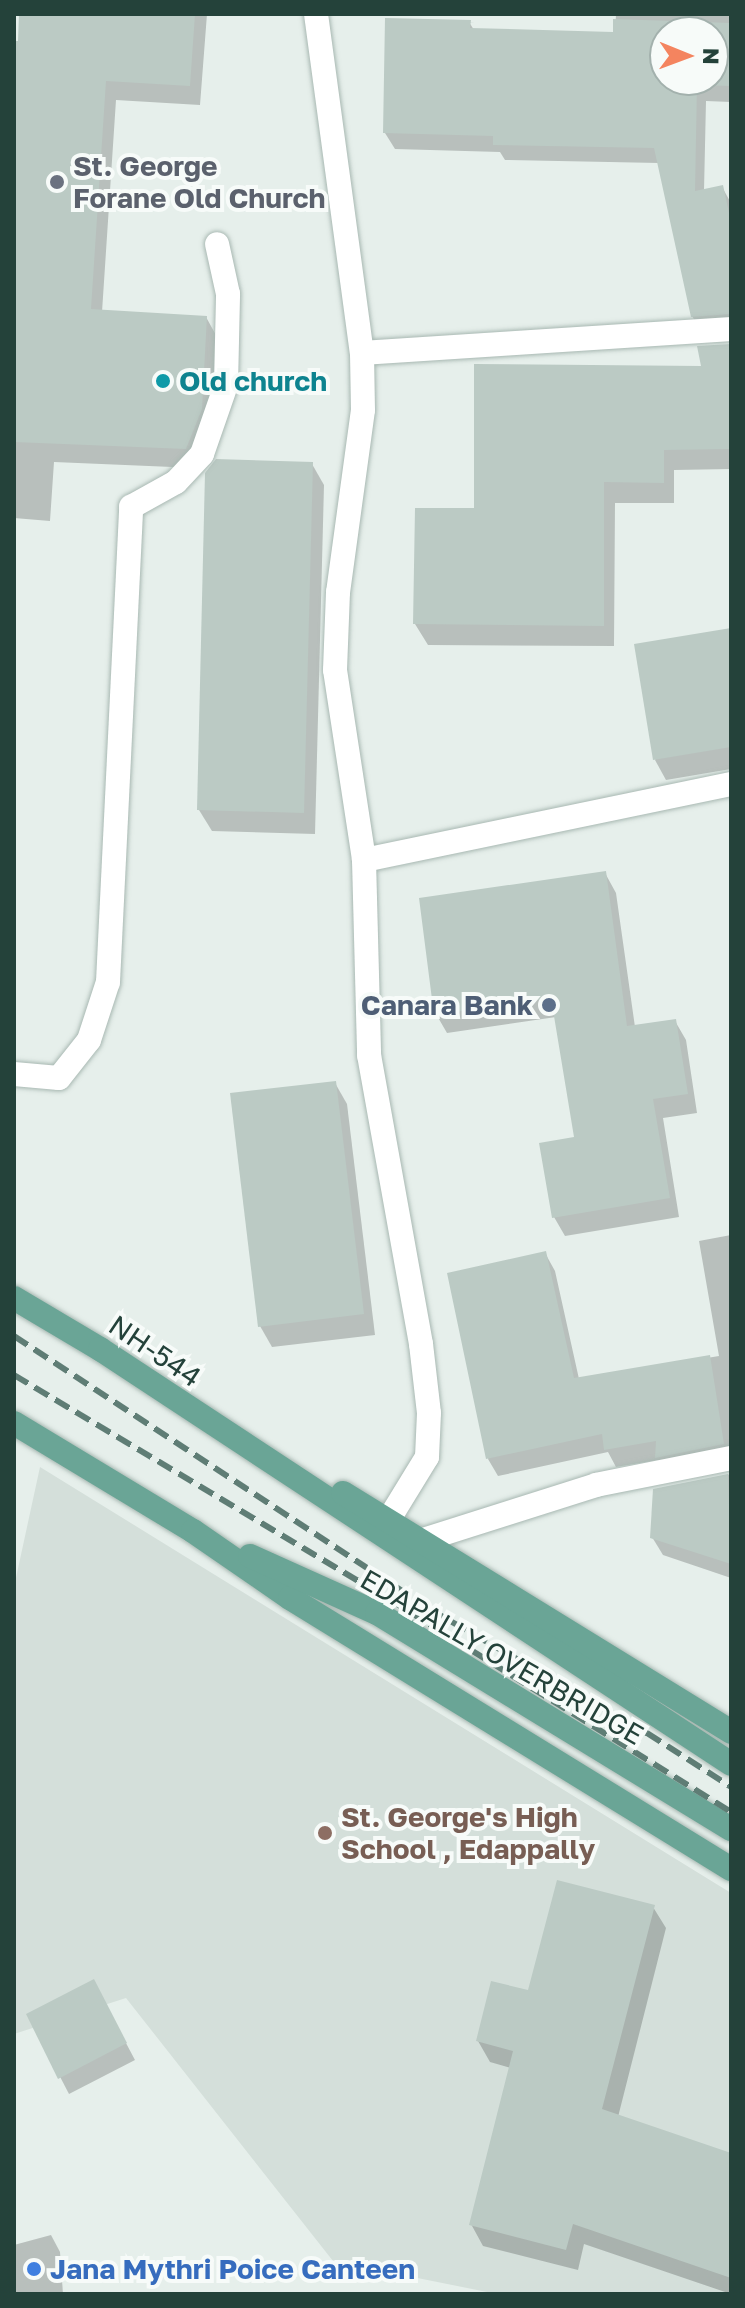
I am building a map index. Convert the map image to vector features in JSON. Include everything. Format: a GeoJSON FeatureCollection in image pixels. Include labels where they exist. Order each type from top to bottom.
{"type":"FeatureCollection","features":[{"type":"Feature","properties":{"kind":"main road","name":"NH-544"},"geometry":{"type":"LineString","coordinates":[[14,1298],[100,1349],[260,1458]]}},
{"type":"Feature","properties":{"kind":"main road"},"geometry":{"type":"LineString","coordinates":[[15,1429],[193,1531],[290,1598],[731,1869]]}},
{"type":"Feature","properties":{"kind":"main road"},"geometry":{"type":"LineString","coordinates":[[260,1458],[311,1473],[731,1732]]}},
{"type":"Feature","properties":{"kind":"main road","name":"EDAPALLY OVERBRIDGE"},"geometry":{"type":"LineString","coordinates":[[260,1458],[731,1764]]}},
{"type":"Feature","properties":{"kind":"main road","name":"EDAPALLY OVERBRIDGE"},"geometry":{"type":"LineString","coordinates":[[193,1531],[377,1613],[731,1829]]}},
{"type":"Feature","properties":{"kind":"street"},"geometry":{"type":"LineString","coordinates":[[316,14],[362,353],[363,410],[338,592],[335,670],[364,860],[369,1055],[421,1344],[429,1413],[427,1457],[389,1519]]}},
{"type":"Feature","properties":{"kind":"street"},"geometry":{"type":"LineString","coordinates":[[14,1074],[59,1078],[89,1040],[108,982],[131,507],[176,482],[202,454],[226,385],[228,294],[217,244]]}},
{"type":"Feature","properties":{"kind":"street"},"geometry":{"type":"LineString","coordinates":[[362,353],[731,329]]}},
{"type":"Feature","properties":{"kind":"street"},"geometry":{"type":"LineString","coordinates":[[364,860],[731,784]]}},
{"type":"Feature","properties":{"kind":"street"},"geometry":{"type":"LineString","coordinates":[[423,1540],[596,1485],[731,1458]]}},
{"type":"Feature","properties":{"kind":"shaded area","name":"St. George's High School , Edappally"},"geometry":{"type":"Polygon","coordinates":[[[40,1467],[731,1893],[731,2294],[497,2294],[333,2261],[126,1998],[14,2034],[14,1587],[40,1467]]]}},
{"type":"Feature","properties":{"kind":"building"},"geometry":{"type":"Polygon","coordinates":[[[19,14],[195,14],[190,86],[106,81],[91,309],[207,316],[202,409],[186,449],[14,442],[14,41],[18,41],[19,14]]]}},
{"type":"Feature","properties":{"kind":"building"},"geometry":{"type":"Polygon","coordinates":[[[385,18],[471,20],[470,28],[613,32],[613,19],[649,20],[649,96],[697,96],[695,191],[723,185],[731,222],[731,314],[691,317],[654,148],[493,145],[493,136],[383,133],[385,18]]]}},
{"type":"Feature","properties":{"kind":"building"},"geometry":{"type":"Polygon","coordinates":[[[729,23],[731,23],[729,86],[729,23]]]}},
{"type":"Feature","properties":{"kind":"building"},"geometry":{"type":"Polygon","coordinates":[[[731,344],[731,449],[664,450],[664,483],[604,482],[604,626],[413,624],[415,508],[474,508],[474,364],[701,366],[697,346],[731,344]]]}},
{"type":"Feature","properties":{"kind":"building"},"geometry":{"type":"Polygon","coordinates":[[[216,459],[313,462],[304,813],[197,810],[205,473],[216,459]]]}},
{"type":"Feature","properties":{"kind":"building"},"geometry":{"type":"Polygon","coordinates":[[[731,628],[731,747],[653,760],[634,644],[731,628]]]}},
{"type":"Feature","properties":{"kind":"building"},"geometry":{"type":"Polygon","coordinates":[[[606,871],[627,1026],[676,1019],[688,1094],[653,1099],[670,1198],[552,1218],[539,1143],[574,1137],[551,998],[434,1015],[419,898],[606,871]]]}},
{"type":"Feature","properties":{"kind":"building"},"geometry":{"type":"Polygon","coordinates":[[[336,1081],[364,1314],[258,1327],[230,1093],[336,1081]]]}},
{"type":"Feature","properties":{"kind":"building"},"geometry":{"type":"Polygon","coordinates":[[[546,1251],[574,1378],[710,1355],[724,1444],[655,1458],[656,1441],[604,1450],[602,1434],[486,1459],[447,1273],[546,1251]]]}},
{"type":"Feature","properties":{"kind":"building"},"geometry":{"type":"Polygon","coordinates":[[[728,1474],[731,1564],[650,1538],[653,1489],[728,1474]]]}},
{"type":"Feature","properties":{"kind":"building","name":"St. George's High School , Edappally"},"geometry":{"type":"Polygon","coordinates":[[[557,1880],[655,1905],[602,2109],[731,2153],[731,2278],[573,2224],[566,2250],[469,2225],[513,2051],[476,2041],[491,1981],[528,1990],[557,1880]]]}},
{"type":"Feature","properties":{"kind":"building"},"geometry":{"type":"Polygon","coordinates":[[[94,1979],[127,2043],[58,2079],[26,2014],[94,1979]]]}},
{"type":"Feature","properties":{"kind":"railway"},"geometry":{"type":"LineString","coordinates":[[14,1336],[431,1610],[647,1733],[731,1787]]}},
{"type":"Feature","properties":{"kind":"railway"},"geometry":{"type":"LineString","coordinates":[[14,1375],[389,1599],[731,1812]]}},
{"type":"Feature","properties":{"kind":"place","name":"St. George Forane Old Church"},"geometry":{"type":"Point","coordinates":[57,182]}},
{"type":"Feature","properties":{"kind":"place","name":"Old church"},"geometry":{"type":"Point","coordinates":[163,381]}},
{"type":"Feature","properties":{"kind":"place","name":"Canara Bank"},"geometry":{"type":"Point","coordinates":[549,1005]}},
{"type":"Feature","properties":{"kind":"place","name":"St. George's High School , Edappally"},"geometry":{"type":"Point","coordinates":[325,1833]}},
{"type":"Feature","properties":{"kind":"place","name":"Jana Mythri Poice Canteen"},"geometry":{"type":"Point","coordinates":[34,2269]}}]}
